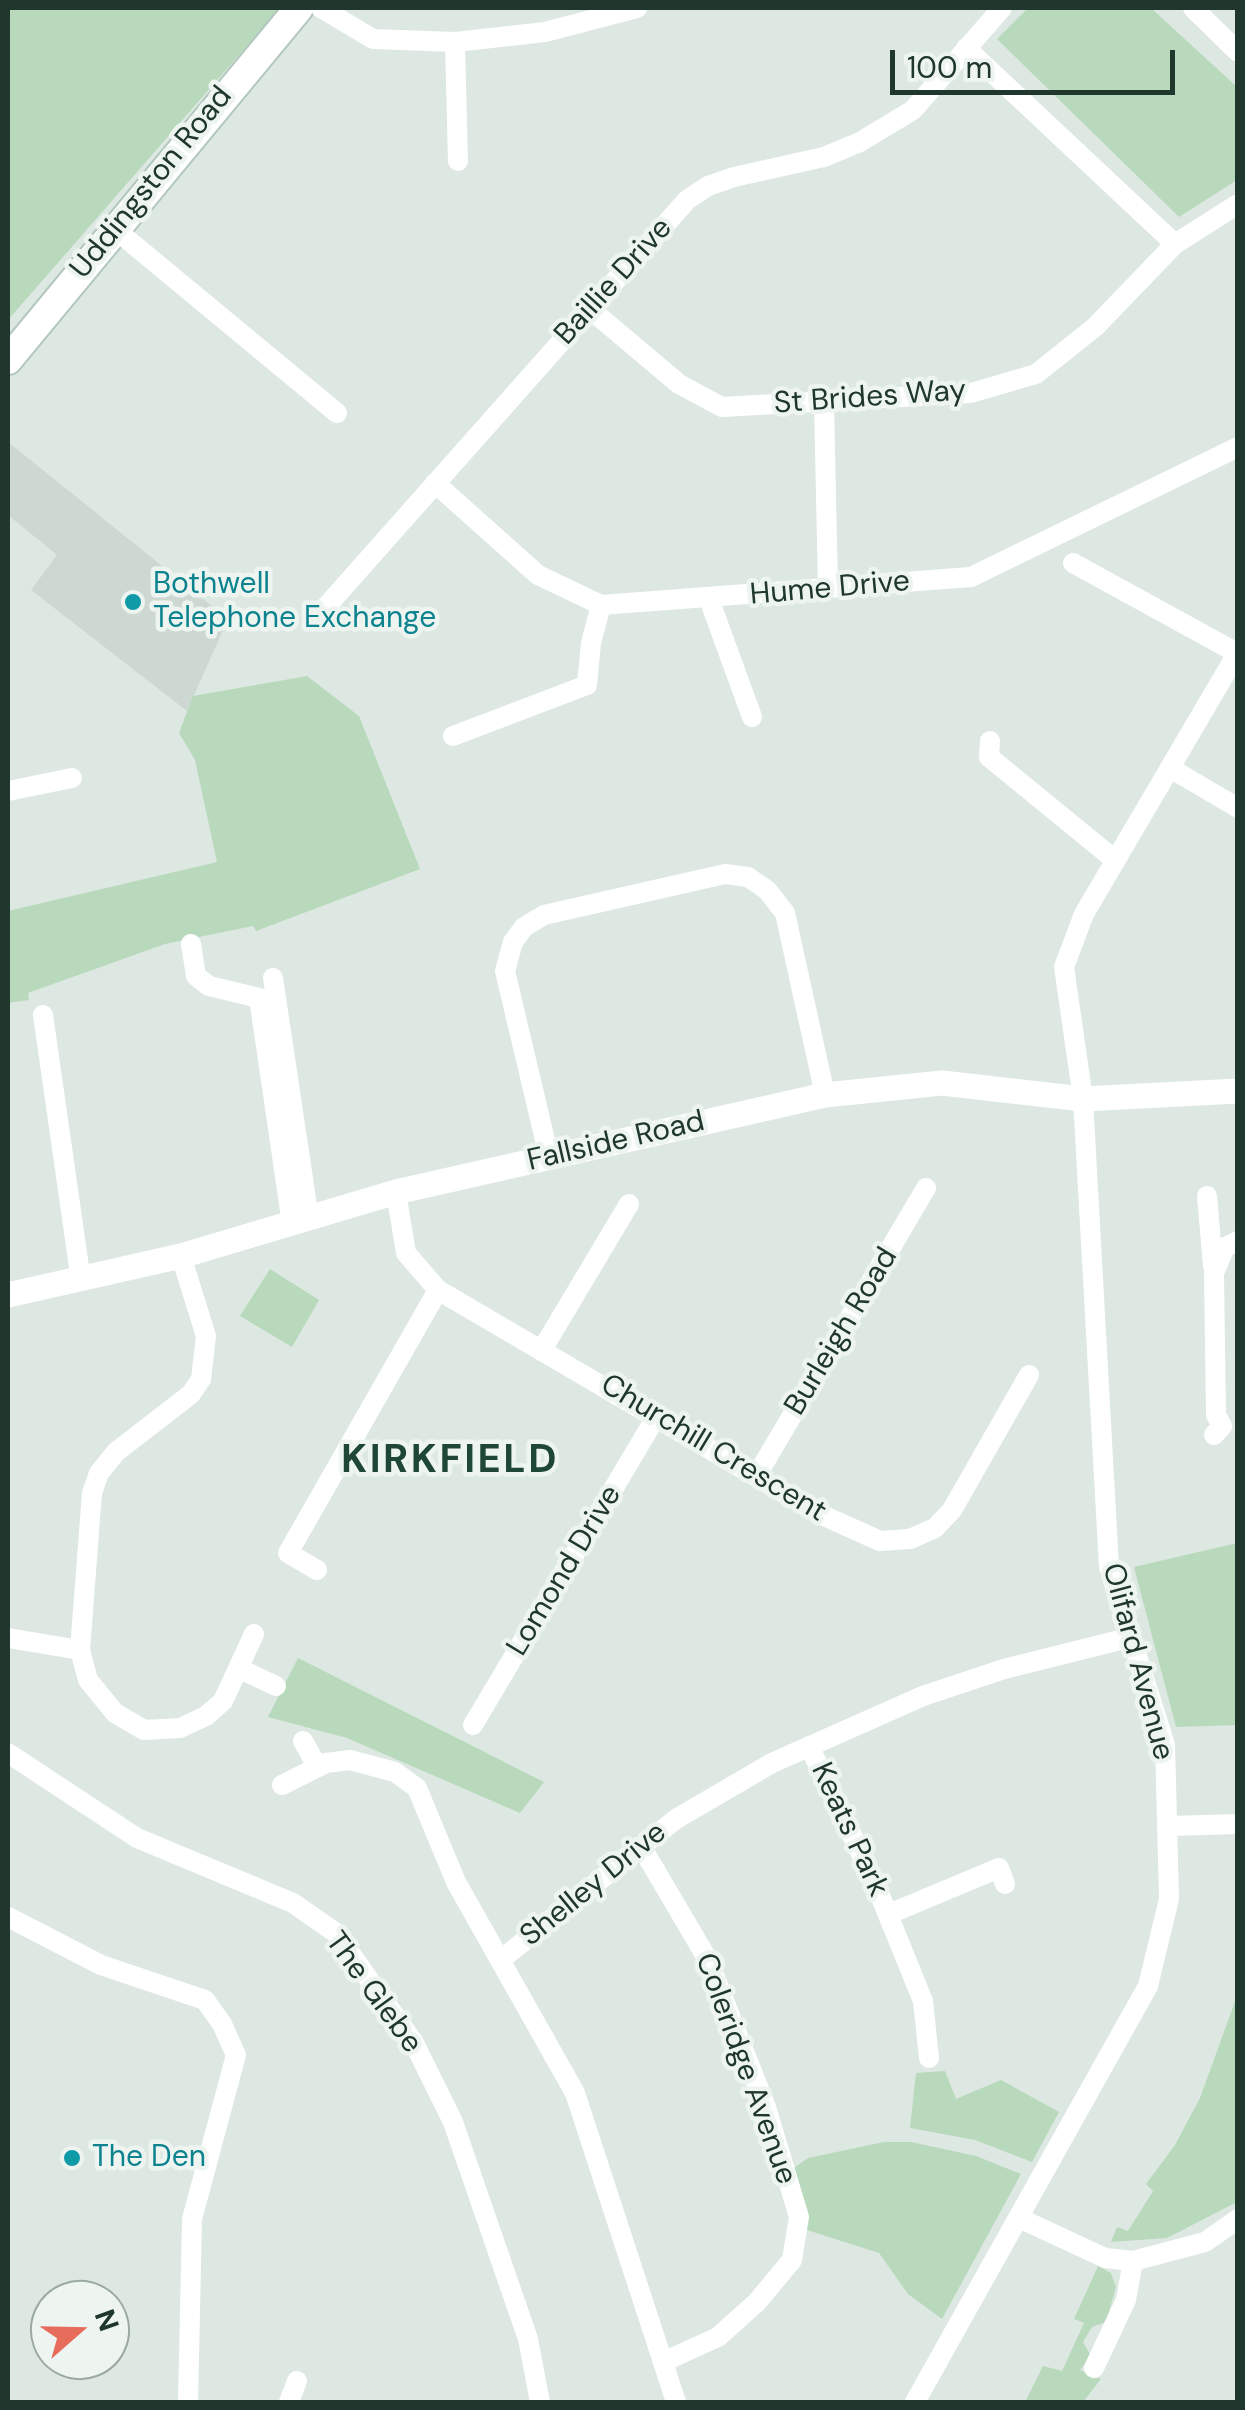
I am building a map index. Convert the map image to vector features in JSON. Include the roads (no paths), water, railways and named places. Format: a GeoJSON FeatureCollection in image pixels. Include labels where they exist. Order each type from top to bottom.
{"type":"FeatureCollection","features":[{"type":"Feature","properties":{"kind":"main road","name":"Uddingston Road"},"geometry":{"type":"LineString","coordinates":[[8,360],[299,8]]}},
{"type":"Feature","properties":{"kind":"street"},"geometry":{"type":"LineString","coordinates":[[321,8],[373,40],[455,42],[545,32],[637,8]]}},
{"type":"Feature","properties":{"kind":"street"},"geometry":{"type":"LineString","coordinates":[[1002,8],[966,48],[1175,244]]}},
{"type":"Feature","properties":{"kind":"street"},"geometry":{"type":"LineString","coordinates":[[1205,11],[1238,52]]}},
{"type":"Feature","properties":{"kind":"street"},"geometry":{"type":"LineString","coordinates":[[455,42],[458,161]]}},
{"type":"Feature","properties":{"kind":"street","name":"Baillie Drive"},"geometry":{"type":"LineString","coordinates":[[325,608],[687,200],[708,186],[824,156],[860,142],[913,110],[966,48]]}},
{"type":"Feature","properties":{"kind":"street","name":"St Brides Way"},"geometry":{"type":"LineString","coordinates":[[590,309],[679,384],[722,407],[971,394],[1036,374],[1095,327],[1175,244],[1238,204]]}},
{"type":"Feature","properties":{"kind":"street"},"geometry":{"type":"LineString","coordinates":[[116,230],[337,413]]}},
{"type":"Feature","properties":{"kind":"street"},"geometry":{"type":"LineString","coordinates":[[824,404],[828,587]]}},
{"type":"Feature","properties":{"kind":"street","name":"Hume Drive"},"geometry":{"type":"LineString","coordinates":[[435,483],[538,576],[602,605],[971,577],[1238,446]]}},
{"type":"Feature","properties":{"kind":"street"},"geometry":{"type":"LineString","coordinates":[[1073,564],[1237,653]]}},
{"type":"Feature","properties":{"kind":"street"},"geometry":{"type":"LineString","coordinates":[[709,598],[752,717]]}},
{"type":"Feature","properties":{"kind":"street"},"geometry":{"type":"LineString","coordinates":[[454,736],[587,685],[591,643],[602,605]]}},
{"type":"Feature","properties":{"kind":"street","name":"Olifard Avenue"},"geometry":{"type":"LineString","coordinates":[[915,2402],[1148,1986],[1169,1898],[1165,1745],[1128,1638],[1109,1566],[1083,1099],[1064,967],[1084,914],[1237,653]]}},
{"type":"Feature","properties":{"kind":"street"},"geometry":{"type":"LineString","coordinates":[[990,741],[989,757],[1114,860]]}},
{"type":"Feature","properties":{"kind":"street"},"geometry":{"type":"LineString","coordinates":[[1170,768],[1238,808]]}},
{"type":"Feature","properties":{"kind":"street"},"geometry":{"type":"LineString","coordinates":[[8,791],[72,778]]}},
{"type":"Feature","properties":{"kind":"street"},"geometry":{"type":"LineString","coordinates":[[549,1157],[505,971],[513,942],[524,927],[544,915],[689,882],[725,874],[748,876],[767,890],[785,913],[825,1095]]}},
{"type":"Feature","properties":{"kind":"street"},"geometry":{"type":"LineString","coordinates":[[190,944],[196,976],[209,986],[259,998],[301,1221]]}},
{"type":"Feature","properties":{"kind":"street"},"geometry":{"type":"LineString","coordinates":[[274,978],[301,1221]]}},
{"type":"Feature","properties":{"kind":"street"},"geometry":{"type":"LineString","coordinates":[[43,1015],[81,1282]]}},
{"type":"Feature","properties":{"kind":"street","name":"Fallside Road"},"geometry":{"type":"LineString","coordinates":[[8,1295],[81,1282],[181,1256],[396,1192],[825,1095],[942,1083],[1083,1099],[1238,1090]]}},
{"type":"Feature","properties":{"kind":"street","name":"Burleigh Road"},"geometry":{"type":"LineString","coordinates":[[757,1475],[926,1188]]}},
{"type":"Feature","properties":{"kind":"street","name":"Churchill Crescent"},"geometry":{"type":"LineString","coordinates":[[396,1192],[406,1253],[438,1290],[543,1348],[822,1515],[880,1541],[910,1539],[935,1528],[952,1510],[1029,1375]]}},
{"type":"Feature","properties":{"kind":"street"},"geometry":{"type":"LineString","coordinates":[[1207,1196],[1214,1273],[1216,1415],[1224,1431]]}},
{"type":"Feature","properties":{"kind":"street"},"geometry":{"type":"LineString","coordinates":[[543,1348],[629,1204]]}},
{"type":"Feature","properties":{"kind":"street"},"geometry":{"type":"LineString","coordinates":[[1214,1273],[1225,1247],[1238,1242]]}},
{"type":"Feature","properties":{"kind":"street"},"geometry":{"type":"LineString","coordinates":[[181,1256],[206,1336],[201,1379],[191,1394],[116,1452],[99,1474],[92,1494],[80,1650],[88,1680],[116,1713],[144,1730],[180,1728],[206,1716],[223,1701],[254,1634]]}},
{"type":"Feature","properties":{"kind":"street"},"geometry":{"type":"LineString","coordinates":[[317,1570],[288,1553],[438,1290]]}},
{"type":"Feature","properties":{"kind":"street","name":"Lomond Drive"},"geometry":{"type":"LineString","coordinates":[[473,1725],[656,1417]]}},
{"type":"Feature","properties":{"kind":"street"},"geometry":{"type":"LineString","coordinates":[[8,1638],[80,1650]]}},
{"type":"Feature","properties":{"kind":"street","name":"Shelley Drive"},"geometry":{"type":"LineString","coordinates":[[676,2402],[576,2093],[503,1958],[641,1846],[738,1781],[923,1696],[1004,1669],[1128,1638]]}},
{"type":"Feature","properties":{"kind":"street"},"geometry":{"type":"LineString","coordinates":[[240,1669],[276,1686]]}},
{"type":"Feature","properties":{"kind":"street"},"geometry":{"type":"LineString","coordinates":[[303,1741],[317,1766]]}},
{"type":"Feature","properties":{"kind":"street","name":"Keats Park"},"geometry":{"type":"LineString","coordinates":[[809,1746],[888,1914],[923,2001],[928,2058]]}},
{"type":"Feature","properties":{"kind":"street","name":"The Glebe"},"geometry":{"type":"LineString","coordinates":[[8,1753],[137,1838],[293,1903],[336,1932],[414,2043],[453,2122],[528,2339],[540,2402]]}},
{"type":"Feature","properties":{"kind":"street"},"geometry":{"type":"LineString","coordinates":[[282,1785],[317,1766],[350,1760],[372,1764],[417,1788],[456,1882],[503,1958]]}},
{"type":"Feature","properties":{"kind":"street"},"geometry":{"type":"LineString","coordinates":[[1170,1826],[1238,1824]]}},
{"type":"Feature","properties":{"kind":"street","name":"Coleridge Avenue"},"geometry":{"type":"LineString","coordinates":[[641,1846],[708,1960],[766,2107],[799,2216],[792,2260],[757,2302],[718,2337],[664,2362]]}},
{"type":"Feature","properties":{"kind":"street","name":"Keats Park"},"geometry":{"type":"LineString","coordinates":[[888,1914],[1000,1868],[1005,1884]]}},
{"type":"Feature","properties":{"kind":"street"},"geometry":{"type":"LineString","coordinates":[[8,1917],[101,1965],[205,2000],[222,2024],[236,2055],[192,2220],[188,2402]]}},
{"type":"Feature","properties":{"kind":"street"},"geometry":{"type":"LineString","coordinates":[[1019,2218],[1105,2258],[1133,2261],[1204,2242],[1238,2219]]}},
{"type":"Feature","properties":{"kind":"street"},"geometry":{"type":"LineString","coordinates":[[1094,2368],[1100,2338],[1126,2300],[1133,2261]]}},
{"type":"Feature","properties":{"kind":"street"},"geometry":{"type":"LineString","coordinates":[[289,2402],[297,2381]]}},
{"type":"Feature","properties":{"kind":"place","name":"Bothwell Telephone Exchange"},"geometry":{"type":"Point","coordinates":[133,602]}},
{"type":"Feature","properties":{"kind":"place","name":"The Den"},"geometry":{"type":"Point","coordinates":[72,2158]}},
{"type":"Feature","properties":{"kind":"district","name":"KIRKFIELD"},"geometry":{"type":"Point","coordinates":[450,1462]}}]}
